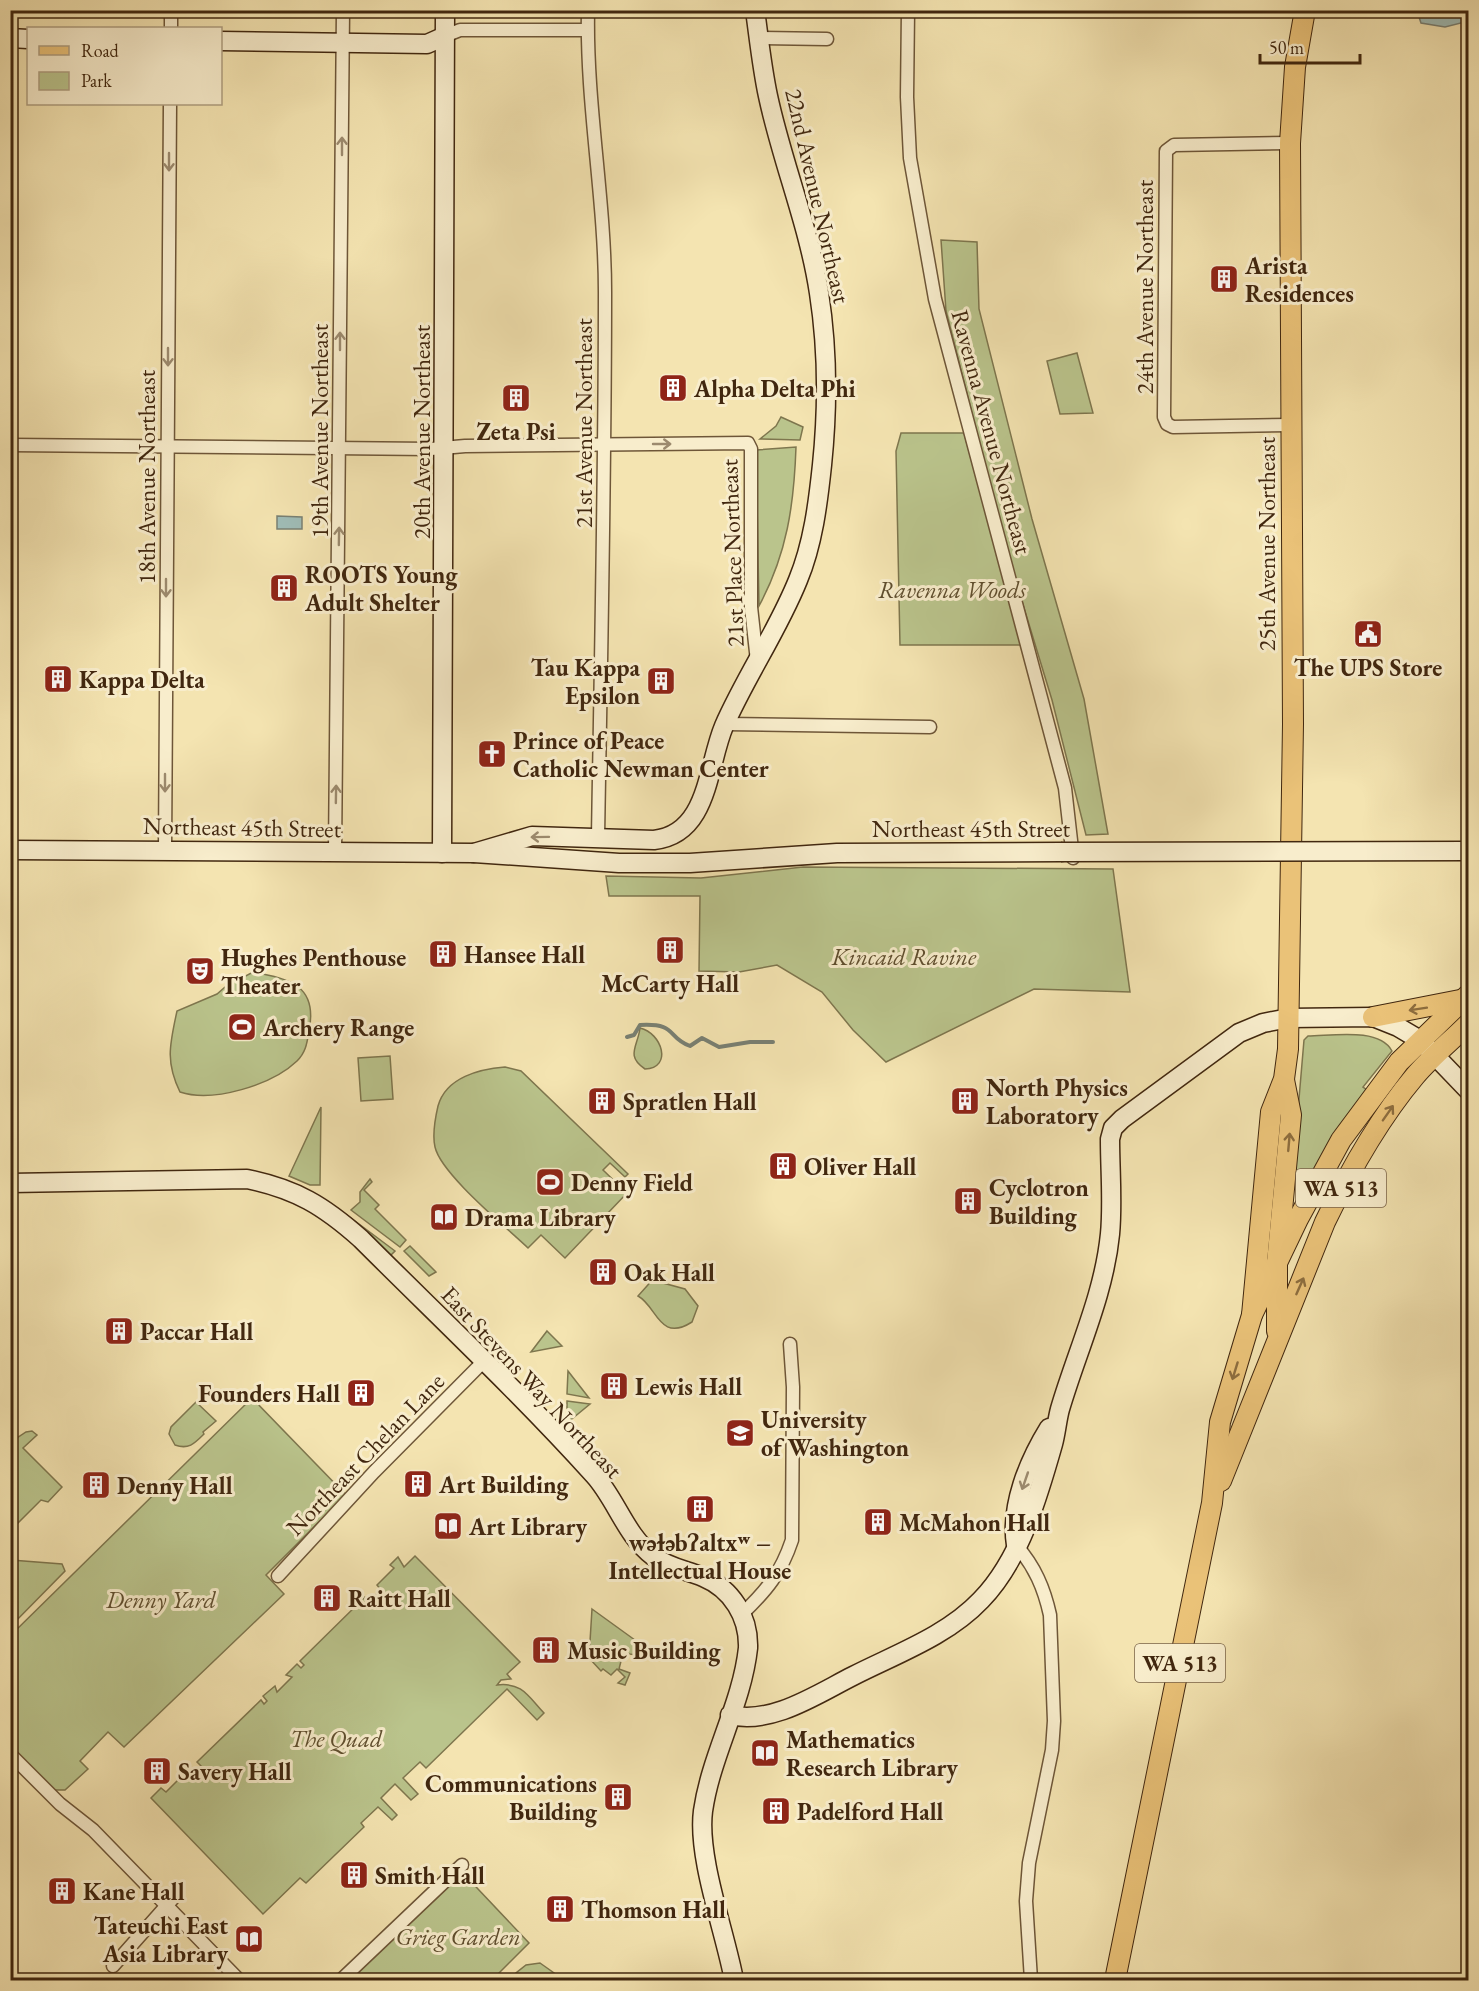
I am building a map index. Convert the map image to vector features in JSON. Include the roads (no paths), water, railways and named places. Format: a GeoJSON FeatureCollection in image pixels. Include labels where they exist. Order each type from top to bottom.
{"type":"FeatureCollection","features":[{"type":"Feature","properties":{"kind":"main road","name":"25th Avenue Northeast"},"geometry":{"type":"LineString","coordinates":[[1276,1340],[1277,1263],[1291,1114],[1284,1079],[1289,1018],[1292,784],[1290,143],[1295,67],[1305,10]]}},
{"type":"Feature","properties":{"kind":"main road"},"geometry":{"type":"LineString","coordinates":[[1373,1017],[1446,1005],[1466,997]]}},
{"type":"Feature","properties":{"kind":"main road","name":"WA 513"},"geometry":{"type":"LineString","coordinates":[[1115,1980],[1212,1503],[1220,1422],[1252,1315],[1341,1140],[1373,1096],[1419,1040],[1466,997]]}},
{"type":"Feature","properties":{"kind":"main road","name":"WA 513"},"geometry":{"type":"LineString","coordinates":[[1212,1503],[1276,1340],[1342,1186],[1388,1112],[1416,1075],[1468,1024]]}},
{"type":"Feature","properties":{"kind":"main road","name":"25th Avenue Northeast"},"geometry":{"type":"LineString","coordinates":[[1252,1315],[1271,1112],[1284,1079]]}},
{"type":"Feature","properties":{"kind":"main road"},"geometry":{"type":"LineString","coordinates":[[1287,1168],[1293,1183],[1304,1186],[1309,1185],[1324,1171]]}},
{"type":"Feature","properties":{"kind":"street"},"geometry":{"type":"LineString","coordinates":[[171,10],[171,27]]}},
{"type":"Feature","properties":{"kind":"street","name":"19th Avenue Northeast"},"geometry":{"type":"LineString","coordinates":[[335,853],[343,10]]}},
{"type":"Feature","properties":{"kind":"street","name":"20th Avenue Northeast"},"geometry":{"type":"LineString","coordinates":[[442,853],[445,10]]}},
{"type":"Feature","properties":{"kind":"street","name":"21st Avenue Northeast"},"geometry":{"type":"LineString","coordinates":[[588,10],[587,30],[604,234],[603,605],[598,837]]}},
{"type":"Feature","properties":{"kind":"street","name":"22nd Avenue Northeast"},"geometry":{"type":"LineString","coordinates":[[682,830],[694,818],[701,803],[712,760],[725,724],[798,580],[809,544],[818,500],[827,395],[819,292],[802,215],[768,96],[755,10]]}},
{"type":"Feature","properties":{"kind":"street","name":"Ravenna Avenue Northeast"},"geometry":{"type":"LineString","coordinates":[[908,10],[907,97],[910,158],[927,254],[953,372],[1065,788],[1073,858]]}},
{"type":"Feature","properties":{"kind":"street"},"geometry":{"type":"LineString","coordinates":[[222,40],[427,44],[460,30],[587,30]]}},
{"type":"Feature","properties":{"kind":"street"},"geometry":{"type":"LineString","coordinates":[[10,38],[27,39]]}},
{"type":"Feature","properties":{"kind":"street"},"geometry":{"type":"LineString","coordinates":[[759,38],[827,39]]}},
{"type":"Feature","properties":{"kind":"street","name":"18th Avenue Northeast"},"geometry":{"type":"LineString","coordinates":[[165,850],[170,105]]}},
{"type":"Feature","properties":{"kind":"street","name":"24th Avenue Northeast"},"geometry":{"type":"LineString","coordinates":[[1290,143],[1174,145],[1167,148],[1164,417],[1169,426],[1291,425]]}},
{"type":"Feature","properties":{"kind":"street","name":"21st Place Northeast"},"geometry":{"type":"LineString","coordinates":[[603,444],[748,443],[751,449],[751,607],[757,663]]}},
{"type":"Feature","properties":{"kind":"street"},"geometry":{"type":"LineString","coordinates":[[10,445],[445,448],[603,444]]}},
{"type":"Feature","properties":{"kind":"street"},"geometry":{"type":"LineString","coordinates":[[725,724],[930,727]]}},
{"type":"Feature","properties":{"kind":"street","name":"Northeast 45th Street"},"geometry":{"type":"LineString","coordinates":[[474,853],[532,836],[654,840],[670,837],[682,830]]}},
{"type":"Feature","properties":{"kind":"street","name":"Northeast 45th Street"},"geometry":{"type":"LineString","coordinates":[[10,850],[474,853],[619,863],[690,862],[848,853],[1468,851]]}},
{"type":"Feature","properties":{"kind":"street"},"geometry":{"type":"LineString","coordinates":[[1031,1980],[1027,1891],[1029,1863],[1052,1750],[1054,1707],[1050,1616],[1047,1601],[1032,1566],[1016,1545],[1013,1523],[1023,1486],[1043,1438],[1060,1410],[1091,1319],[1105,1264],[1110,1235],[1110,1139],[1113,1128],[1239,1033],[1263,1023],[1289,1018],[1373,1017],[1398,1027],[1419,1040],[1436,1055],[1468,1090]]}},
{"type":"Feature","properties":{"kind":"street","name":"East Stevens Way Northeast"},"geometry":{"type":"LineString","coordinates":[[10,1183],[247,1179],[281,1187],[323,1207],[344,1223],[596,1477],[641,1545],[661,1561],[714,1583],[735,1602],[742,1614],[748,1634],[747,1658],[705,1799],[702,1825],[704,1852],[734,1980]]}},
{"type":"Feature","properties":{"kind":"street"},"geometry":{"type":"LineString","coordinates":[[742,1614],[772,1582],[786,1559],[792,1540],[793,1399],[790,1344]]}},
{"type":"Feature","properties":{"kind":"street","name":"Northeast Chelan Lane"},"geometry":{"type":"LineString","coordinates":[[278,1576],[374,1472],[483,1362]]}},
{"type":"Feature","properties":{"kind":"street"},"geometry":{"type":"LineString","coordinates":[[730,1715],[741,1718],[763,1716],[806,1700],[938,1633],[982,1600],[1001,1574],[1016,1545]]}},
{"type":"Feature","properties":{"kind":"street"},"geometry":{"type":"LineString","coordinates":[[10,1754],[60,1804],[86,1823],[239,1980]]}},
{"type":"Feature","properties":{"kind":"street"},"geometry":{"type":"LineString","coordinates":[[341,1980],[462,1865]]}},
{"type":"Feature","properties":{"kind":"street"},"geometry":{"type":"LineString","coordinates":[[113,1966],[176,1895]]}},
{"type":"Feature","properties":{"kind":"water"},"geometry":{"type":"Polygon","coordinates":[[[1417,11],[1464,11],[1465,22],[1445,27],[1421,23],[1417,11]]]}},
{"type":"Feature","properties":{"kind":"water"},"geometry":{"type":"Polygon","coordinates":[[[277,516],[302,517],[302,529],[277,529],[277,516]]]}},
{"type":"Feature","properties":{"kind":"waterway"},"geometry":{"type":"LineString","coordinates":[[627,1037],[634,1035],[640,1025],[652,1025],[666,1028],[677,1039],[690,1046],[702,1038],[719,1047],[750,1042],[773,1042]]}},
{"type":"Feature","properties":{"kind":"place","name":"Arista Residences"},"geometry":{"type":"Point","coordinates":[1224,279]}},
{"type":"Feature","properties":{"kind":"place","name":"Alpha Delta Phi"},"geometry":{"type":"Point","coordinates":[673,388]}},
{"type":"Feature","properties":{"kind":"place","name":"Zeta Psi"},"geometry":{"type":"Point","coordinates":[516,398]}},
{"type":"Feature","properties":{"kind":"place","name":"ROOTS Young Adult Shelter"},"geometry":{"type":"Point","coordinates":[284,588]}},
{"type":"Feature","properties":{"kind":"place","name":"The UPS Store"},"geometry":{"type":"Point","coordinates":[1368,634]}},
{"type":"Feature","properties":{"kind":"place","name":"Kappa Delta"},"geometry":{"type":"Point","coordinates":[58,679]}},
{"type":"Feature","properties":{"kind":"place","name":"Tau Kappa Epsilon"},"geometry":{"type":"Point","coordinates":[661,681]}},
{"type":"Feature","properties":{"kind":"place","name":"Prince of Peace Catholic Newman Center"},"geometry":{"type":"Point","coordinates":[492,754]}},
{"type":"Feature","properties":{"kind":"place","name":"McCarty Hall"},"geometry":{"type":"Point","coordinates":[670,950]}},
{"type":"Feature","properties":{"kind":"place","name":"Hansee Hall"},"geometry":{"type":"Point","coordinates":[443,954]}},
{"type":"Feature","properties":{"kind":"place","name":"Hughes Penthouse Theater"},"geometry":{"type":"Point","coordinates":[200,971]}},
{"type":"Feature","properties":{"kind":"place","name":"Archery Range"},"geometry":{"type":"Point","coordinates":[242,1027]}},
{"type":"Feature","properties":{"kind":"place","name":"Spratlen Hall"},"geometry":{"type":"Point","coordinates":[602,1101]}},
{"type":"Feature","properties":{"kind":"place","name":"North Physics Laboratory"},"geometry":{"type":"Point","coordinates":[965,1101]}},
{"type":"Feature","properties":{"kind":"place","name":"Oliver Hall"},"geometry":{"type":"Point","coordinates":[783,1166]}},
{"type":"Feature","properties":{"kind":"place","name":"Denny Field"},"geometry":{"type":"Point","coordinates":[550,1182]}},
{"type":"Feature","properties":{"kind":"place","name":"Cyclotron Building"},"geometry":{"type":"Point","coordinates":[968,1201]}},
{"type":"Feature","properties":{"kind":"place","name":"Drama Library"},"geometry":{"type":"Point","coordinates":[444,1217]}},
{"type":"Feature","properties":{"kind":"place","name":"Oak Hall"},"geometry":{"type":"Point","coordinates":[603,1272]}},
{"type":"Feature","properties":{"kind":"place","name":"Paccar Hall"},"geometry":{"type":"Point","coordinates":[119,1331]}},
{"type":"Feature","properties":{"kind":"place","name":"Lewis Hall"},"geometry":{"type":"Point","coordinates":[614,1386]}},
{"type":"Feature","properties":{"kind":"place","name":"Founders Hall"},"geometry":{"type":"Point","coordinates":[361,1393]}},
{"type":"Feature","properties":{"kind":"place","name":"University of Washington"},"geometry":{"type":"Point","coordinates":[740,1433]}},
{"type":"Feature","properties":{"kind":"place","name":"Art Building"},"geometry":{"type":"Point","coordinates":[418,1484]}},
{"type":"Feature","properties":{"kind":"place","name":"Denny Hall"},"geometry":{"type":"Point","coordinates":[96,1485]}},
{"type":"Feature","properties":{"kind":"place","name":"wǝɫǝbʔaltxʷ – Intellectual House"},"geometry":{"type":"Point","coordinates":[700,1509]}},
{"type":"Feature","properties":{"kind":"place","name":"McMahon Hall"},"geometry":{"type":"Point","coordinates":[878,1522]}},
{"type":"Feature","properties":{"kind":"place","name":"Art Library"},"geometry":{"type":"Point","coordinates":[448,1526]}},
{"type":"Feature","properties":{"kind":"place","name":"Raitt Hall"},"geometry":{"type":"Point","coordinates":[327,1598]}},
{"type":"Feature","properties":{"kind":"place","name":"Music Building"},"geometry":{"type":"Point","coordinates":[546,1650]}},
{"type":"Feature","properties":{"kind":"place","name":"Mathematics Research Library"},"geometry":{"type":"Point","coordinates":[765,1753]}},
{"type":"Feature","properties":{"kind":"place","name":"Savery Hall"},"geometry":{"type":"Point","coordinates":[157,1771]}},
{"type":"Feature","properties":{"kind":"place","name":"Communications Building"},"geometry":{"type":"Point","coordinates":[618,1797]}},
{"type":"Feature","properties":{"kind":"place","name":"Padelford Hall"},"geometry":{"type":"Point","coordinates":[776,1811]}},
{"type":"Feature","properties":{"kind":"place","name":"Smith Hall"},"geometry":{"type":"Point","coordinates":[354,1875]}},
{"type":"Feature","properties":{"kind":"place","name":"Kane Hall"},"geometry":{"type":"Point","coordinates":[62,1891]}},
{"type":"Feature","properties":{"kind":"place","name":"Thomson Hall"},"geometry":{"type":"Point","coordinates":[560,1909]}},
{"type":"Feature","properties":{"kind":"place","name":"Tateuchi East Asia Library"},"geometry":{"type":"Point","coordinates":[249,1939]}},
{"type":"Feature","properties":{"kind":"park label","name":"Ravenna Woods"},"geometry":{"type":"Point","coordinates":[952,589]}},
{"type":"Feature","properties":{"kind":"park label","name":"Kincaid Ravine"},"geometry":{"type":"Point","coordinates":[904,956]}},
{"type":"Feature","properties":{"kind":"park label","name":"Denny Yard"},"geometry":{"type":"Point","coordinates":[161,1599]}},
{"type":"Feature","properties":{"kind":"park label","name":"The Quad"},"geometry":{"type":"Point","coordinates":[336,1738]}},
{"type":"Feature","properties":{"kind":"park label","name":"Grieg Garden"},"geometry":{"type":"Point","coordinates":[458,1936]}}]}
